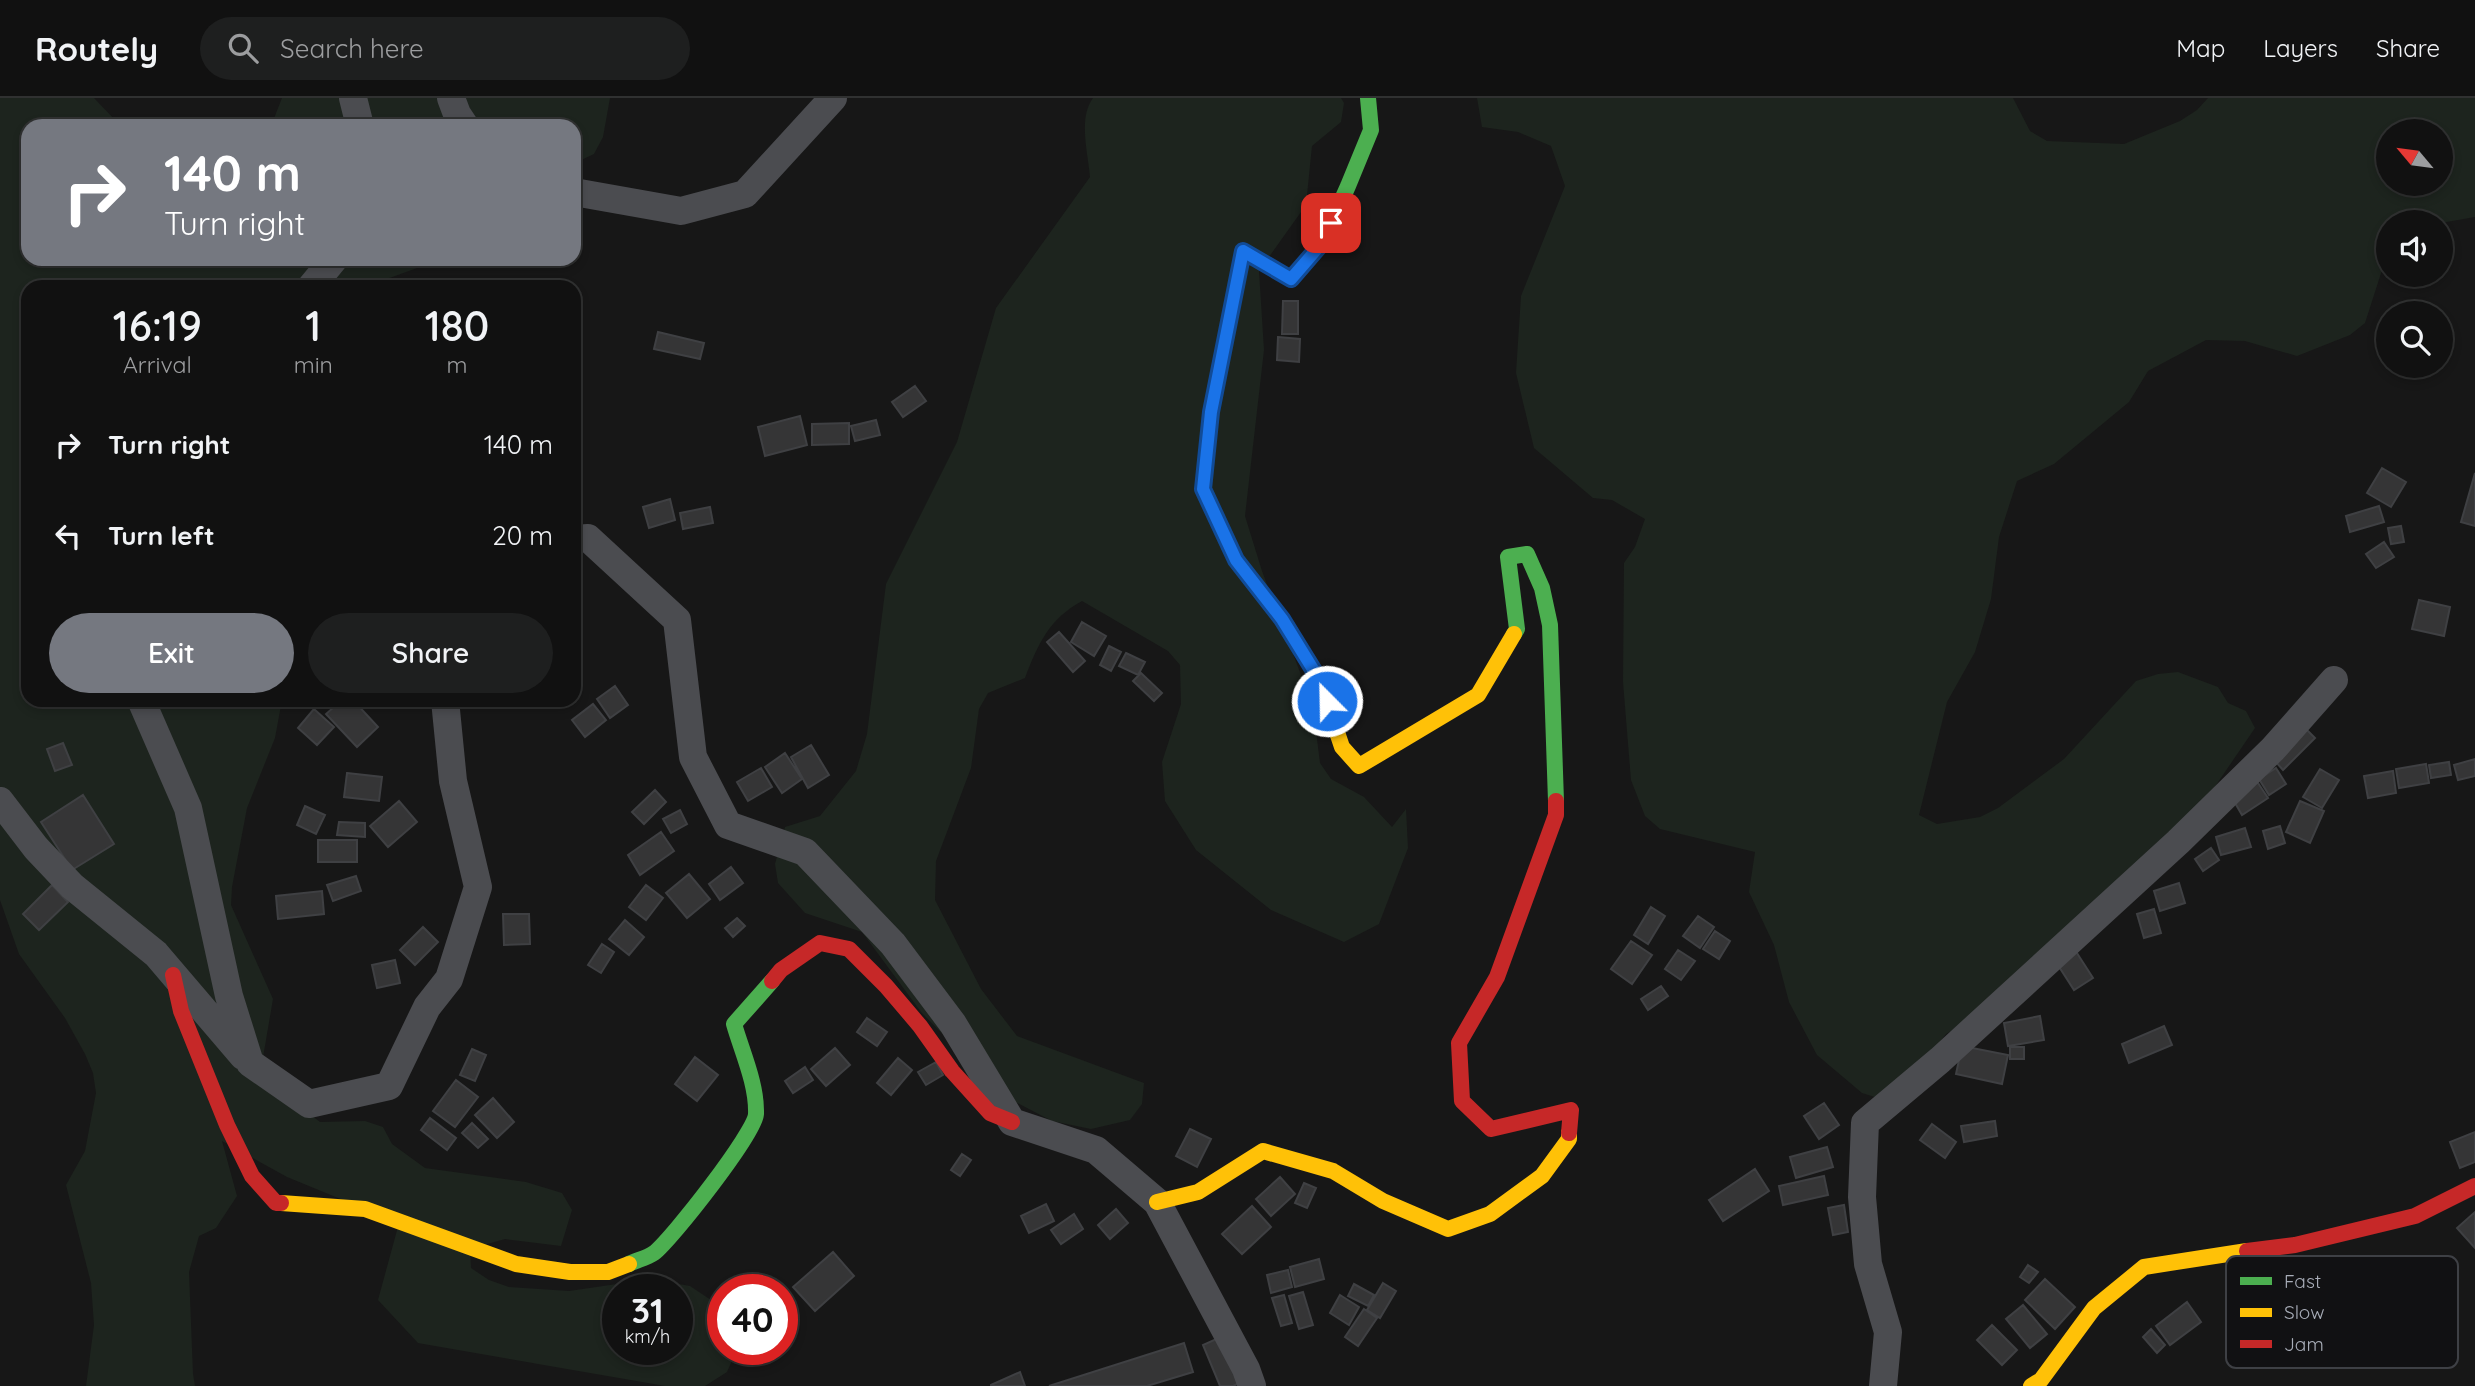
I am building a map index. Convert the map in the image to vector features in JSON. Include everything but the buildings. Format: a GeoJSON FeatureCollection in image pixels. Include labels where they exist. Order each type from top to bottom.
{"type":"FeatureCollection","features":[{"type":"Feature","properties":{"kind":"street"},"geometry":{"type":"LineString","coordinates":[[353,98],[358,119]]}},
{"type":"Feature","properties":{"kind":"street"},"geometry":{"type":"LineString","coordinates":[[451,98],[460,119]]}},
{"type":"Feature","properties":{"kind":"street"},"geometry":{"type":"LineString","coordinates":[[581,193],[681,211],[745,194],[833,98]]}},
{"type":"Feature","properties":{"kind":"street"},"geometry":{"type":"LineString","coordinates":[[1157,1202],[1198,1192],[1263,1151],[1333,1171],[1383,1201],[1448,1229],[1490,1214],[1542,1176],[1569,1139],[1571,1110],[1491,1129],[1462,1101],[1458,1043],[1497,976],[1556,815],[1549,625],[1542,588],[1527,554],[1508,557],[1517,629],[1478,695],[1359,766],[1342,747],[1319,679],[1282,619],[1236,560],[1203,489],[1211,412],[1243,251],[1291,279],[1323,242],[1371,130],[1368,98]]}},
{"type":"Feature","properties":{"kind":"street"},"geometry":{"type":"LineString","coordinates":[[317,280],[328,266]]}},
{"type":"Feature","properties":{"kind":"street"},"geometry":{"type":"LineString","coordinates":[[581,538],[588,538],[677,620],[693,757],[729,825],[805,852],[884,934],[953,1024],[1012,1122]]}},
{"type":"Feature","properties":{"kind":"street"},"geometry":{"type":"LineString","coordinates":[[1883,1386],[1888,1332],[1868,1264],[1862,1197],[1865,1123],[1940,1060],[2178,842],[2273,750],[2334,680]]}},
{"type":"Feature","properties":{"kind":"street"},"geometry":{"type":"LineString","coordinates":[[144,707],[188,808],[229,996],[250,1063]]}},
{"type":"Feature","properties":{"kind":"street"},"geometry":{"type":"LineString","coordinates":[[0,801],[36,848],[72,886],[156,954],[250,1063],[309,1104],[389,1086],[427,1007],[449,979],[478,887],[453,781],[446,707]]}},
{"type":"Feature","properties":{"kind":"street"},"geometry":{"type":"LineString","coordinates":[[173,975],[181,1012],[227,1125],[252,1175],[276,1203],[365,1209],[516,1264],[570,1272],[608,1272],[653,1254],[687,1218],[756,1116],[751,1082],[734,1024],[780,971],[820,943],[849,948],[886,986],[920,1026],[952,1071],[990,1113],[1096,1150],[1157,1202],[1246,1368],[1252,1386]]}},
{"type":"Feature","properties":{"kind":"street"},"geometry":{"type":"LineString","coordinates":[[2031,1386],[2041,1380],[2094,1308],[2144,1267],[2295,1245],[2415,1216],[2475,1186]]}},
{"type":"Feature","properties":{"kind":"shaded area"},"geometry":{"type":"Polygon","coordinates":[[[0,98],[94,98],[114,119],[21,119],[21,266],[423,266],[384,280],[21,280],[21,707],[281,707],[275,738],[247,808],[232,887],[231,905],[273,999],[260,1075],[320,1122],[365,1121],[383,1127],[392,1144],[425,1168],[526,1182],[562,1193],[572,1210],[561,1246],[505,1239],[470,1249],[471,1268],[489,1280],[509,1287],[569,1291],[602,1286],[602,1365],[693,1365],[693,1288],[707,1297],[707,1365],[730,1365],[727,1372],[705,1386],[665,1386],[418,1343],[378,1300],[399,1223],[287,1177],[222,1141],[237,1196],[216,1228],[199,1236],[189,1272],[195,1386],[86,1386],[94,1325],[91,1283],[66,1185],[85,1151],[96,1093],[93,1073],[65,1018],[19,954],[0,900],[0,98]]]}},
{"type":"Feature","properties":{"kind":"shaded area"},"geometry":{"type":"Polygon","coordinates":[[[282,98],[610,98],[603,137],[594,154],[581,160],[581,119],[274,119],[282,98]]]}},
{"type":"Feature","properties":{"kind":"shaded area"},"geometry":{"type":"Polygon","coordinates":[[[1093,98],[1341,98],[1344,103],[1341,122],[1312,146],[1306,205],[1259,271],[1264,350],[1245,516],[1262,571],[1313,707],[1320,763],[1331,779],[1364,797],[1392,827],[1406,809],[1408,848],[1379,924],[1344,942],[1271,910],[1196,850],[1165,801],[1162,762],[1181,704],[1180,665],[1168,651],[1082,601],[1061,616],[1040,643],[1025,678],[988,693],[979,709],[971,768],[936,861],[935,900],[981,989],[1017,1036],[1144,1083],[1142,1104],[1130,1120],[1091,1129],[1052,1121],[1002,1095],[921,1012],[862,932],[805,913],[778,883],[775,864],[785,827],[820,816],[856,771],[867,734],[886,584],[957,442],[996,308],[1090,177],[1085,125],[1088,106],[1093,98]]]}},
{"type":"Feature","properties":{"kind":"shaded area"},"geometry":{"type":"Polygon","coordinates":[[[1477,98],[2013,98],[2030,131],[2047,141],[2124,144],[2180,121],[2197,110],[2208,98],[2475,98],[2475,217],[2453,221],[2453,210],[2376,210],[2377,287],[2365,323],[2350,335],[2297,356],[2245,341],[2206,340],[2148,371],[2129,402],[2054,464],[2017,481],[1999,537],[1991,599],[1975,652],[1947,702],[1919,815],[1937,824],[1980,817],[1998,808],[2064,759],[2136,681],[2158,674],[2178,672],[2218,687],[2228,703],[2246,711],[2255,728],[2212,791],[1994,1006],[1946,1034],[1899,1094],[1881,1099],[1862,1093],[1817,1055],[1789,1002],[1774,945],[1749,892],[1755,852],[1660,829],[1645,816],[1631,780],[1623,682],[1624,563],[1635,547],[1645,519],[1612,500],[1593,498],[1534,448],[1516,373],[1521,296],[1565,186],[1551,146],[1518,132],[1482,127],[1477,98]]]}},
{"type":"Feature","properties":{"kind":"traffic: fast"},"geometry":{"type":"LineString","coordinates":[[1253,582],[1236,560],[1203,489],[1211,413],[1243,251],[1291,279],[1323,242],[1371,130],[1368,98]]}},
{"type":"Feature","properties":{"kind":"traffic: fast"},"geometry":{"type":"LineString","coordinates":[[1514,634],[1517,629],[1508,557],[1527,554],[1542,588],[1550,625],[1556,801]]}},
{"type":"Feature","properties":{"kind":"traffic: fast"},"geometry":{"type":"LineString","coordinates":[[629,1264],[651,1255],[664,1244],[694,1208],[752,1125],[756,1114],[754,1091],[734,1024],[772,981]]}},
{"type":"Feature","properties":{"kind":"traffic: slow"},"geometry":{"type":"LineString","coordinates":[[1253,582],[1282,619],[1319,679],[1342,747],[1359,766],[1478,695],[1514,634]]}},
{"type":"Feature","properties":{"kind":"traffic: slow"},"geometry":{"type":"LineString","coordinates":[[1157,1202],[1198,1192],[1263,1151],[1333,1171],[1383,1201],[1448,1229],[1490,1214],[1542,1176],[1569,1139],[1569,1133]]}},
{"type":"Feature","properties":{"kind":"traffic: slow"},"geometry":{"type":"LineString","coordinates":[[281,1203],[365,1209],[516,1264],[570,1272],[608,1272],[629,1264]]}},
{"type":"Feature","properties":{"kind":"traffic: slow"},"geometry":{"type":"LineString","coordinates":[[2031,1386],[2041,1380],[2094,1308],[2144,1267],[2247,1251]]}},
{"type":"Feature","properties":{"kind":"traffic: jam"},"geometry":{"type":"LineString","coordinates":[[1556,801],[1556,815],[1497,977],[1459,1043],[1462,1101],[1491,1129],[1571,1110],[1569,1133]]}},
{"type":"Feature","properties":{"kind":"traffic: jam"},"geometry":{"type":"LineString","coordinates":[[772,981],[781,970],[820,943],[849,949],[886,986],[920,1026],[952,1071],[990,1113],[1012,1122]]}},
{"type":"Feature","properties":{"kind":"traffic: jam"},"geometry":{"type":"LineString","coordinates":[[173,975],[181,1011],[227,1125],[252,1176],[276,1203],[281,1203]]}},
{"type":"Feature","properties":{"kind":"traffic: jam"},"geometry":{"type":"LineString","coordinates":[[2247,1251],[2295,1245],[2415,1216],[2475,1186]]}},
{"type":"Feature","properties":{"kind":"route"},"geometry":{"type":"LineString","coordinates":[[1327,701],[1319,679],[1282,619],[1236,560],[1203,489],[1211,412],[1243,251],[1291,279],[1323,242],[1331,223]]}}]}
